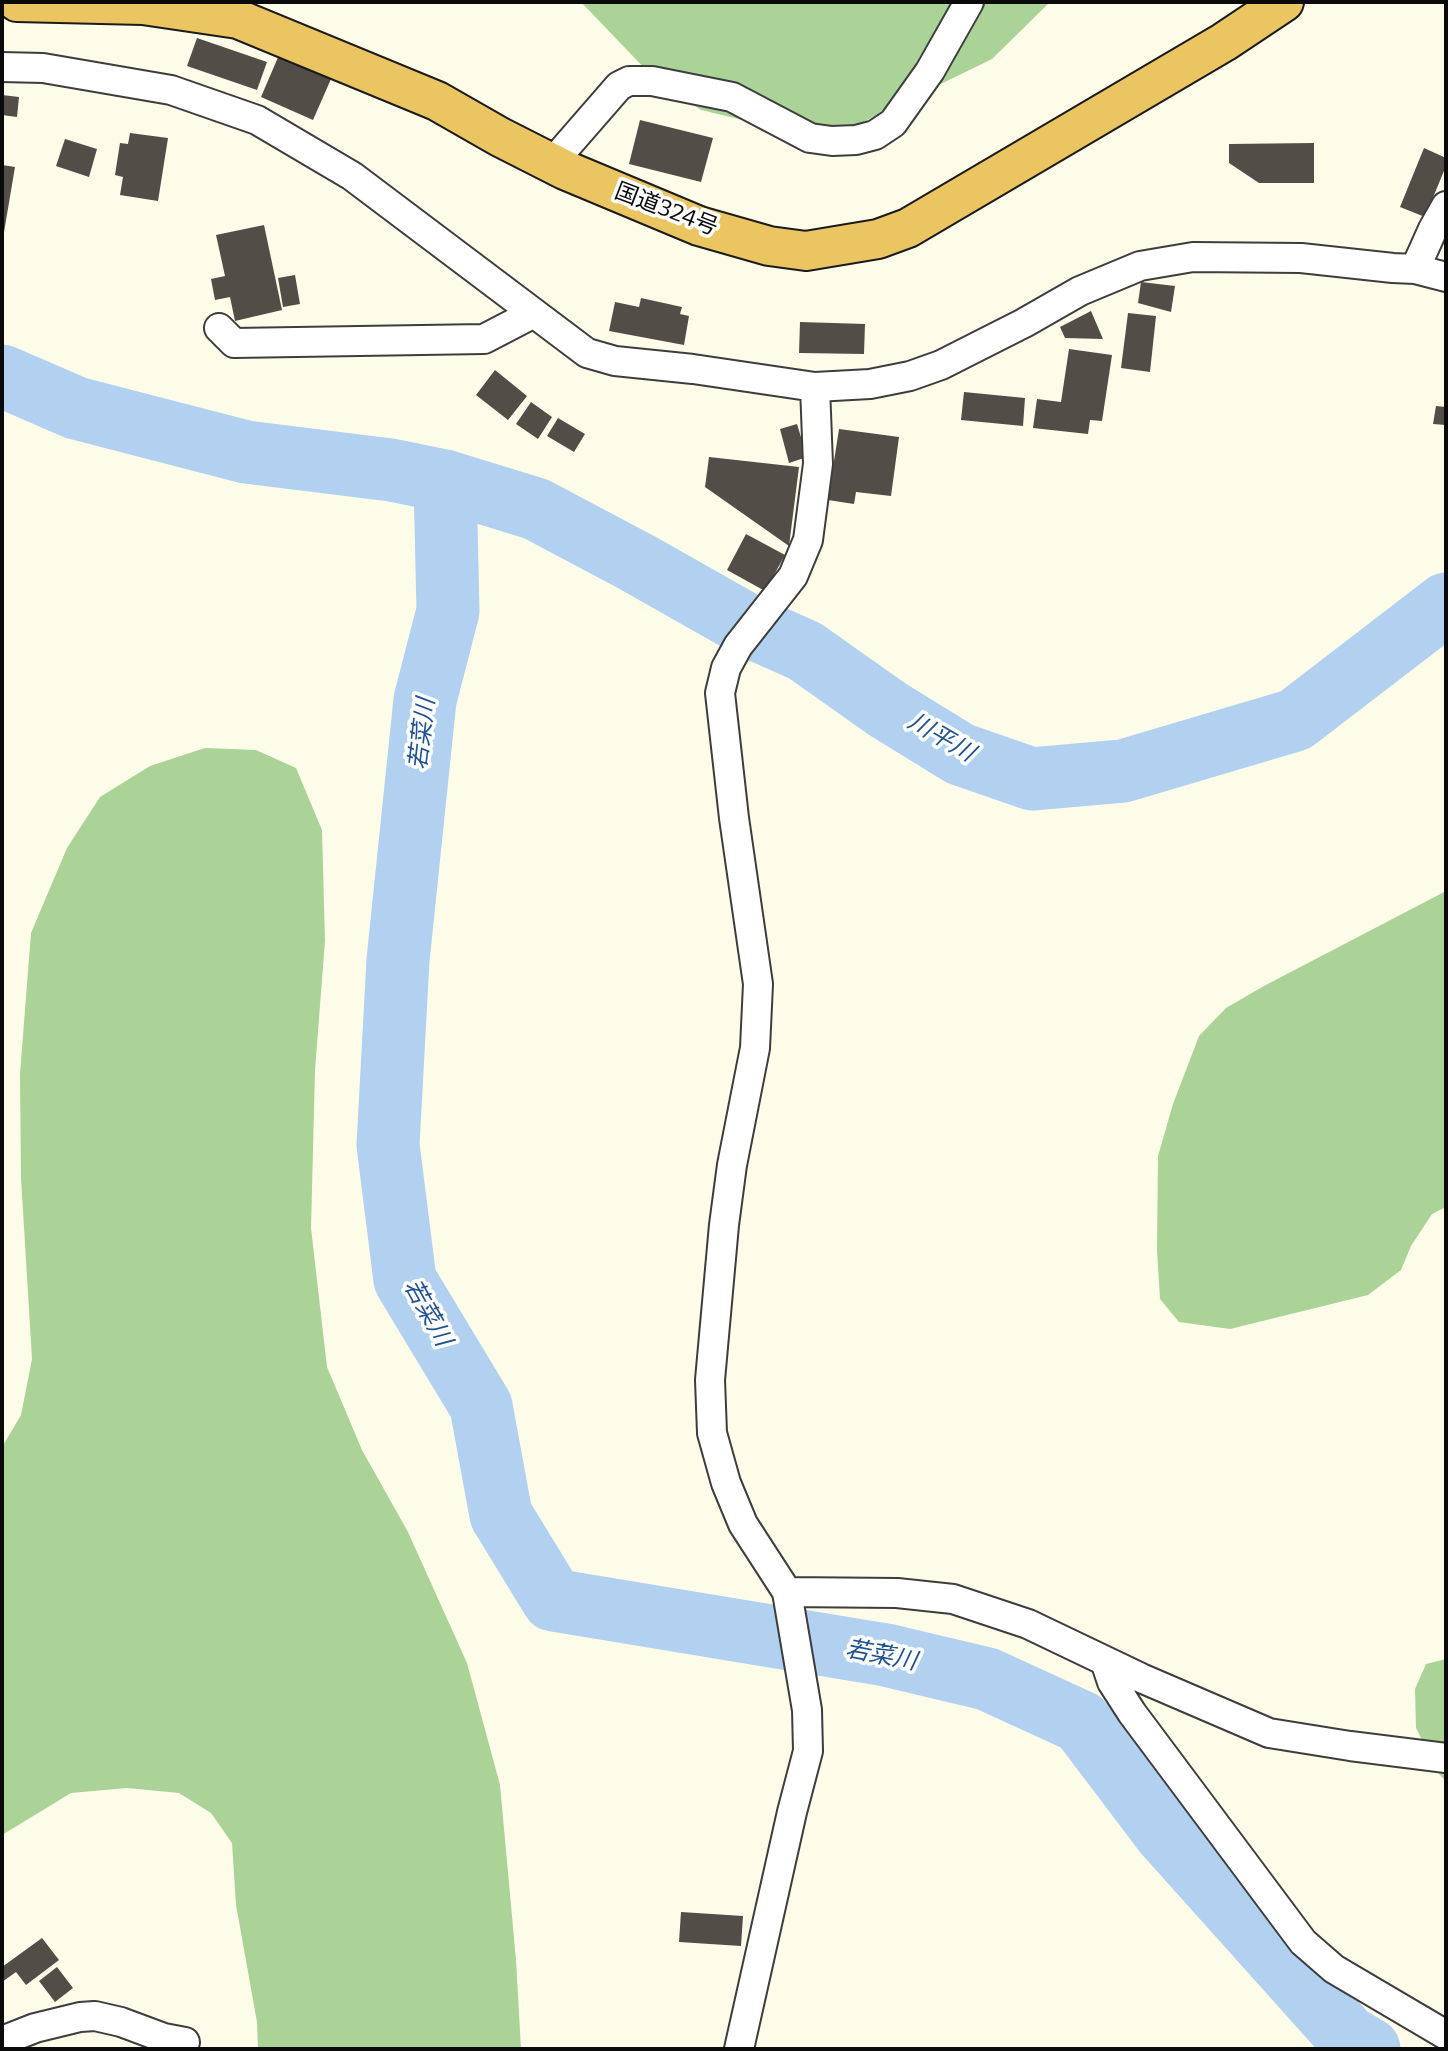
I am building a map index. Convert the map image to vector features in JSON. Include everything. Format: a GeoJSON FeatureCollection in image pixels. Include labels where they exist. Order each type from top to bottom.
{"type":"FeatureCollection","features":[{"type":"Feature","properties":{"kind":"highway","name":"国道324号"},"geometry":{"type":"LineString","coordinates":[[18,2],[143,5],[238,19],[436,101],[500,138],[552,163],[699,226],[769,246],[806,251],[878,239],[908,228],[1224,42],[1284,2]]}},
{"type":"Feature","properties":{"kind":"street"},"geometry":{"type":"LineString","coordinates":[[552,163],[619,86],[629,81],[652,81],[732,97],[810,138],[856,140],[875,135],[893,123],[930,71],[969,2]]}},
{"type":"Feature","properties":{"kind":"street"},"geometry":{"type":"LineString","coordinates":[[2,67],[43,68],[171,90],[257,120],[352,176],[587,353],[615,361],[693,369],[815,387],[870,384],[910,376],[941,365],[1080,291],[1140,266],[1192,257],[1301,258],[1415,268],[1446,277]]}},
{"type":"Feature","properties":{"kind":"street"},"geometry":{"type":"LineString","coordinates":[[1415,268],[1446,206]]}},
{"type":"Feature","properties":{"kind":"street"},"geometry":{"type":"LineString","coordinates":[[219,328],[234,343],[484,339],[534,313]]}},
{"type":"Feature","properties":{"kind":"street"},"geometry":{"type":"LineString","coordinates":[[739,2049],[808,1751],[807,1710],[789,1600],[743,1524],[726,1483],[712,1433],[710,1380],[724,1225],[755,1048],[758,984],[734,818],[720,693],[726,667],[738,646],[793,576],[808,540],[818,464],[815,387]]}},
{"type":"Feature","properties":{"kind":"street"},"geometry":{"type":"LineString","coordinates":[[789,1600],[898,1592],[953,1599],[1028,1624],[1105,1661],[1269,1732],[1446,1758]]}},
{"type":"Feature","properties":{"kind":"street"},"geometry":{"type":"LineString","coordinates":[[1105,1661],[1112,1682],[1132,1713],[1303,1942],[1334,1969],[1446,2035]]}},
{"type":"Feature","properties":{"kind":"street"},"geometry":{"type":"LineString","coordinates":[[2,2041],[35,2028],[95,2016],[185,2042]]}},
{"type":"Feature","properties":{"kind":"green space"},"geometry":{"type":"Polygon","coordinates":[[[581,2],[1050,2],[992,59],[859,124],[810,136],[701,110],[650,74],[581,2]]]}},
{"type":"Feature","properties":{"kind":"green space"},"geometry":{"type":"Polygon","coordinates":[[[205,748],[256,750],[296,768],[322,830],[325,941],[315,1070],[311,1228],[327,1367],[362,1450],[408,1532],[467,1663],[500,1785],[521,2049],[258,2049],[257,2022],[236,1905],[232,1843],[211,1813],[179,1793],[127,1788],[71,1793],[2,1835],[2,1447],[21,1415],[32,1359],[21,1178],[20,1074],[31,933],[67,848],[100,797],[150,766],[205,748]]]}},
{"type":"Feature","properties":{"kind":"green space"},"geometry":{"type":"Polygon","coordinates":[[[1446,891],[1446,1207],[1432,1214],[1411,1246],[1401,1270],[1368,1295],[1230,1329],[1179,1322],[1160,1299],[1157,1250],[1158,1156],[1173,1104],[1199,1036],[1226,1008],[1446,891]]]}},
{"type":"Feature","properties":{"kind":"green space"},"geometry":{"type":"Polygon","coordinates":[[[1446,1659],[1446,1781],[1439,1774],[1416,1728],[1415,1689],[1426,1664],[1446,1659]]]}},
{"type":"Feature","properties":{"kind":"building"},"geometry":{"type":"Polygon","coordinates":[[[197,38],[267,62],[257,90],[187,66],[197,38]]]}},
{"type":"Feature","properties":{"kind":"building"},"geometry":{"type":"Polygon","coordinates":[[[279,55],[331,79],[313,120],[261,97],[279,55]]]}},
{"type":"Feature","properties":{"kind":"building"},"geometry":{"type":"Polygon","coordinates":[[[2,95],[19,97],[17,117],[2,115],[2,95]]]}},
{"type":"Feature","properties":{"kind":"building"},"geometry":{"type":"Polygon","coordinates":[[[640,120],[713,138],[701,182],[629,164],[640,120]]]}},
{"type":"Feature","properties":{"kind":"building"},"geometry":{"type":"Polygon","coordinates":[[[130,133],[168,138],[158,201],[120,195],[123,177],[115,175],[120,143],[128,144],[130,133]]]}},
{"type":"Feature","properties":{"kind":"building"},"geometry":{"type":"Polygon","coordinates":[[[65,139],[97,149],[89,177],[56,166],[65,139]]]}},
{"type":"Feature","properties":{"kind":"building"},"geometry":{"type":"Polygon","coordinates":[[[1314,143],[1314,183],[1259,183],[1229,163],[1229,144],[1314,143]]]}},
{"type":"Feature","properties":{"kind":"building"},"geometry":{"type":"Polygon","coordinates":[[[1424,148],[1446,158],[1446,166],[1425,217],[1400,207],[1424,148]]]}},
{"type":"Feature","properties":{"kind":"building"},"geometry":{"type":"Polygon","coordinates":[[[2,165],[15,167],[3,238],[2,237],[2,165]]]}},
{"type":"Feature","properties":{"kind":"building"},"geometry":{"type":"Polygon","coordinates":[[[264,225],[282,310],[235,321],[230,297],[215,300],[211,279],[225,276],[216,235],[264,225]]]}},
{"type":"Feature","properties":{"kind":"building"},"geometry":{"type":"Polygon","coordinates":[[[295,275],[300,304],[283,307],[278,278],[295,275]]]}},
{"type":"Feature","properties":{"kind":"building"},"geometry":{"type":"Polygon","coordinates":[[[1141,282],[1175,286],[1171,312],[1138,303],[1141,282]]]}},
{"type":"Feature","properties":{"kind":"building"},"geometry":{"type":"Polygon","coordinates":[[[641,298],[682,307],[680,314],[689,316],[684,345],[609,331],[615,302],[639,307],[641,298]]]}},
{"type":"Feature","properties":{"kind":"building"},"geometry":{"type":"Polygon","coordinates":[[[1091,311],[1103,339],[1065,338],[1060,327],[1091,311]]]}},
{"type":"Feature","properties":{"kind":"building"},"geometry":{"type":"Polygon","coordinates":[[[1128,313],[1156,316],[1150,372],[1121,368],[1128,313]]]}},
{"type":"Feature","properties":{"kind":"building"},"geometry":{"type":"Polygon","coordinates":[[[800,322],[865,324],[864,354],[799,353],[800,322]]]}},
{"type":"Feature","properties":{"kind":"building"},"geometry":{"type":"Polygon","coordinates":[[[1069,349],[1112,355],[1102,421],[1090,420],[1088,434],[1033,428],[1037,399],[1061,402],[1069,349]]]}},
{"type":"Feature","properties":{"kind":"building"},"geometry":{"type":"Polygon","coordinates":[[[495,370],[527,396],[508,420],[476,395],[495,370]]]}},
{"type":"Feature","properties":{"kind":"building"},"geometry":{"type":"Polygon","coordinates":[[[964,392],[1025,398],[1023,426],[961,420],[964,392]]]}},
{"type":"Feature","properties":{"kind":"building"},"geometry":{"type":"Polygon","coordinates":[[[531,402],[552,417],[538,439],[516,424],[531,402]]]}},
{"type":"Feature","properties":{"kind":"building"},"geometry":{"type":"Polygon","coordinates":[[[1436,406],[1446,407],[1446,425],[1433,424],[1436,406]]]}},
{"type":"Feature","properties":{"kind":"building"},"geometry":{"type":"Polygon","coordinates":[[[558,418],[585,434],[574,452],[547,436],[558,418]]]}},
{"type":"Feature","properties":{"kind":"building"},"geometry":{"type":"Polygon","coordinates":[[[797,424],[807,457],[789,463],[780,429],[797,424]]]}},
{"type":"Feature","properties":{"kind":"building"},"geometry":{"type":"Polygon","coordinates":[[[839,429],[899,437],[891,496],[856,492],[854,504],[828,500],[839,429]]]}},
{"type":"Feature","properties":{"kind":"building"},"geometry":{"type":"Polygon","coordinates":[[[709,457],[799,467],[789,546],[705,487],[709,457]]]}},
{"type":"Feature","properties":{"kind":"building"},"geometry":{"type":"Polygon","coordinates":[[[746,534],[785,555],[765,591],[727,570],[746,534]]]}},
{"type":"Feature","properties":{"kind":"building"},"geometry":{"type":"Polygon","coordinates":[[[681,1912],[743,1916],[741,1946],[679,1942],[681,1912]]]}},
{"type":"Feature","properties":{"kind":"building"},"geometry":{"type":"Polygon","coordinates":[[[42,1938],[59,1960],[26,1985],[16,1972],[2,1982],[2,1967],[42,1938]]]}},
{"type":"Feature","properties":{"kind":"building"},"geometry":{"type":"Polygon","coordinates":[[[57,1967],[73,1988],[55,2002],[39,1981],[57,1967]]]}},
{"type":"Feature","properties":{"kind":"waterway","name":"川平川"},"geometry":{"type":"LineString","coordinates":[[2,376],[76,408],[246,452],[391,470],[445,481],[536,509],[749,626],[805,651],[887,709],[960,754],[1032,779],[1123,771],[1295,720],[1446,604]]}},
{"type":"Feature","properties":{"kind":"waterway","name":"若菜川"},"geometry":{"type":"LineString","coordinates":[[445,481],[448,611],[425,700],[398,960],[388,1145],[405,1280],[481,1406],[501,1515],[553,1600],[886,1655],[987,1679],[1081,1722],[1165,1833],[1347,2036],[1369,2049]]}}]}
